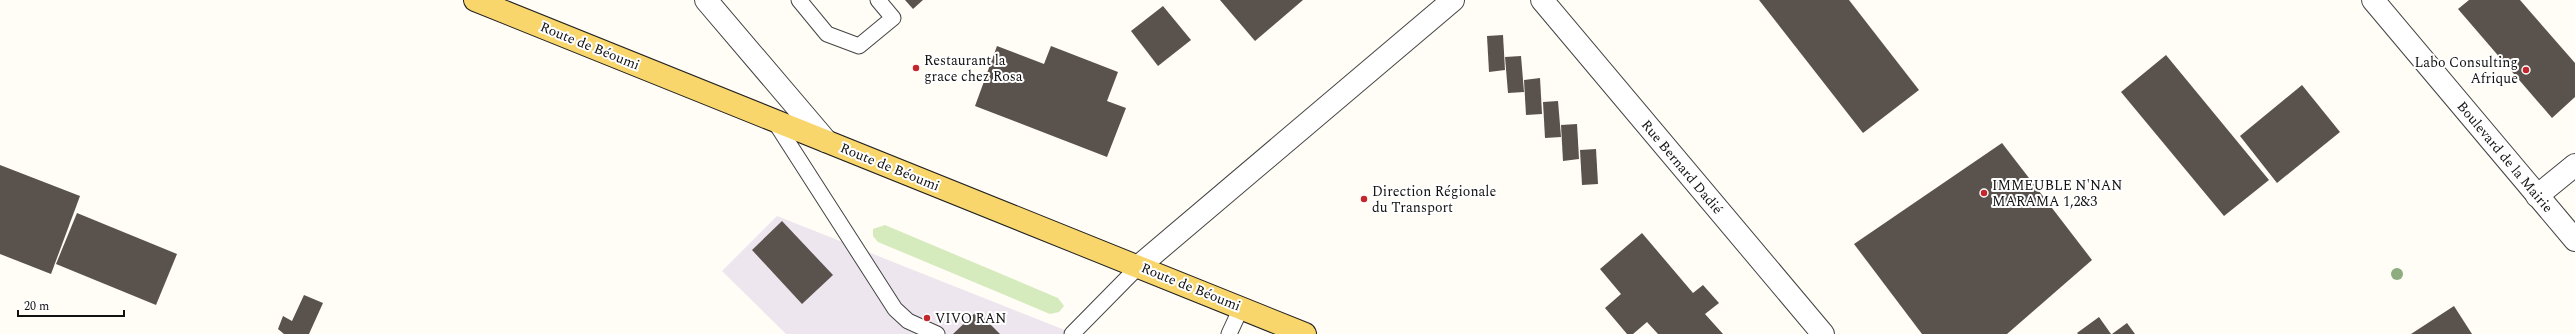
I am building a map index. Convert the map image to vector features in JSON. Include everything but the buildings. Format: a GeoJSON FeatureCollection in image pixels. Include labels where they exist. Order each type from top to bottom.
{"type":"FeatureCollection","features":[{"type":"Feature","properties":{"kind":"main road","name":"Route de Béoumi"},"geometry":{"type":"LineString","coordinates":[[475,0],[772,118],[1305,334]]}},
{"type":"Feature","properties":{"kind":"street"},"geometry":{"type":"LineString","coordinates":[[1139,266],[1453,0]]}},
{"type":"Feature","properties":{"kind":"street","name":"Rue Bernard Dadié"},"geometry":{"type":"LineString","coordinates":[[1542,0],[1822,334]]}},
{"type":"Feature","properties":{"kind":"street","name":"Boulevard de la Mairie"},"geometry":{"type":"LineString","coordinates":[[2373,0],[2575,240]]}},
{"type":"Feature","properties":{"kind":"street"},"geometry":{"type":"LineString","coordinates":[[714,3],[826,141]]}},
{"type":"Feature","properties":{"kind":"street"},"geometry":{"type":"LineString","coordinates":[[2537,196],[2575,164]]}},
{"type":"Feature","properties":{"kind":"lane"},"geometry":{"type":"LineString","coordinates":[[799,0],[827,34],[859,46],[893,18],[878,0]]}},
{"type":"Feature","properties":{"kind":"lane"},"geometry":{"type":"LineString","coordinates":[[772,118],[895,309],[908,321],[937,334]]}},
{"type":"Feature","properties":{"kind":"lane"},"geometry":{"type":"LineString","coordinates":[[1072,334],[1139,266]]}},
{"type":"Feature","properties":{"kind":"lane"},"geometry":{"type":"LineString","coordinates":[[1229,334],[1240,308]]}},
{"type":"Feature","properties":{"kind":"shaded area"},"geometry":{"type":"Polygon","coordinates":[[[777,216],[1075,334],[786,334],[722,271],[777,216]]]}},
{"type":"Feature","properties":{"kind":"green space"},"geometry":{"type":"Polygon","coordinates":[[[885,225],[1058,298],[1064,306],[1059,312],[1050,314],[878,242],[873,236],[873,229],[885,225]]]}},
{"type":"Feature","properties":{"kind":"place","name":"Restaurant la grace chez Rosa"},"geometry":{"type":"Point","coordinates":[916,68]}},
{"type":"Feature","properties":{"kind":"place","name":"Labo Consulting Afrique"},"geometry":{"type":"Point","coordinates":[2526,70]}},
{"type":"Feature","properties":{"kind":"place","name":"IMMEUBLE N'NAN MARAMA 1,2&3"},"geometry":{"type":"Point","coordinates":[1984,193]}},
{"type":"Feature","properties":{"kind":"place","name":"Direction Régionale du Transport"},"geometry":{"type":"Point","coordinates":[1364,199]}},
{"type":"Feature","properties":{"kind":"place","name":"VIVO RAN"},"geometry":{"type":"Point","coordinates":[927,318]}}]}
